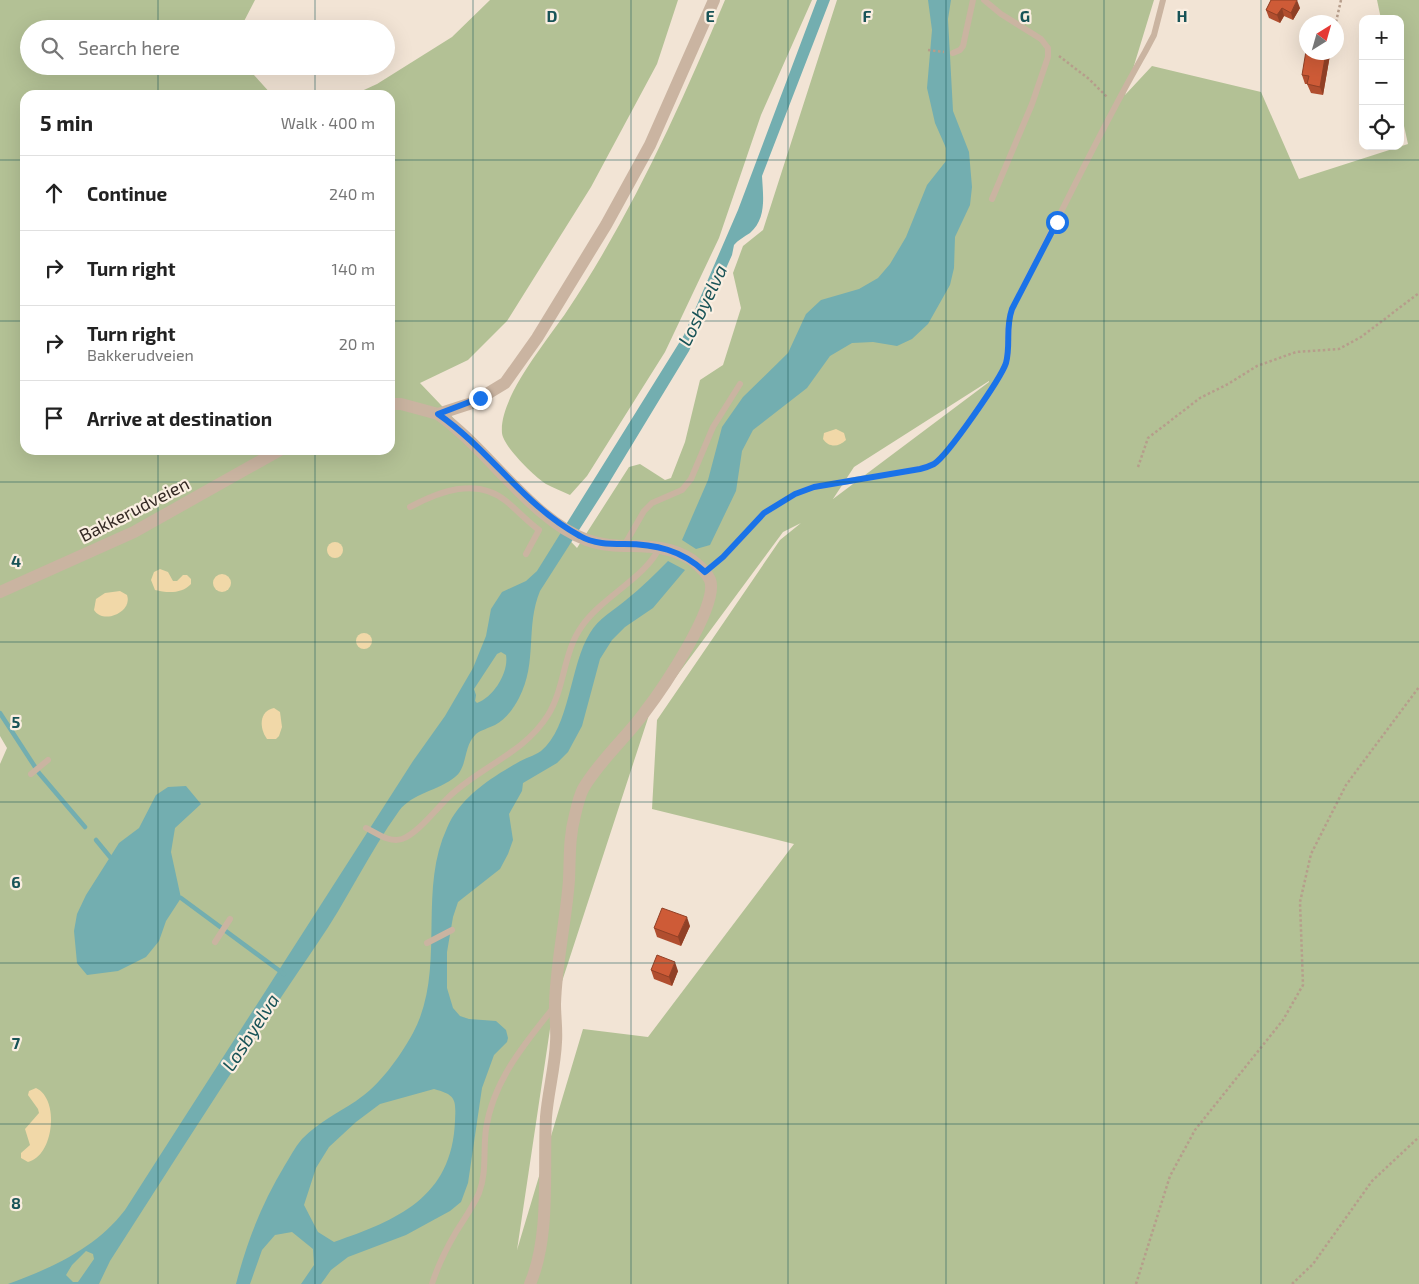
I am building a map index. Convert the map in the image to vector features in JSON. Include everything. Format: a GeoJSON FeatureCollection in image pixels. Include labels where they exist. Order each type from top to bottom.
{"type":"FeatureCollection","features":[{"type":"Feature","properties":{"kind":"street"},"geometry":{"type":"LineString","coordinates":[[438,414],[472,403],[505,382],[537,338],[606,225],[650,145],[714,0]]}},
{"type":"Feature","properties":{"kind":"street"},"geometry":{"type":"LineString","coordinates":[[395,404],[438,414],[466,436],[518,489],[558,523],[578,535],[603,544],[660,547],[684,555],[705,572],[712,585],[710,603],[691,640],[644,714],[582,790],[570,843],[569,881],[555,1006],[556,1046],[546,1114],[542,1238],[530,1284]]}},
{"type":"Feature","properties":{"kind":"street","name":"Bakkerudveien"},"geometry":{"type":"LineString","coordinates":[[0,592],[134,532],[271,455]]}},
{"type":"Feature","properties":{"kind":"lane"},"geometry":{"type":"LineString","coordinates":[[953,53],[960,50],[963,46],[973,0]]}},
{"type":"Feature","properties":{"kind":"lane"},"geometry":{"type":"LineString","coordinates":[[984,0],[1001,14],[1041,39],[1048,48],[1048,57],[1032,104],[992,199]]}},
{"type":"Feature","properties":{"kind":"lane"},"geometry":{"type":"LineString","coordinates":[[705,572],[723,557],[764,513],[795,494],[814,487],[920,469],[934,464],[943,455],[976,412],[1005,364],[1009,342],[1007,325],[1012,309],[1115,106],[1154,35],[1162,0]]}},
{"type":"Feature","properties":{"kind":"lane"},"geometry":{"type":"LineString","coordinates":[[626,544],[644,511],[652,503],[682,490],[692,479],[714,427],[740,384]]}},
{"type":"Feature","properties":{"kind":"lane"},"geometry":{"type":"LineString","coordinates":[[410,506],[435,494],[456,489],[477,488],[505,500],[538,530]]}},
{"type":"Feature","properties":{"kind":"lane"},"geometry":{"type":"LineString","coordinates":[[526,554],[545,512]]}},
{"type":"Feature","properties":{"kind":"lane"},"geometry":{"type":"LineString","coordinates":[[366,828],[388,839],[396,840],[406,837],[464,783],[536,733],[550,712],[569,652],[582,626],[601,604],[650,562],[660,547]]}},
{"type":"Feature","properties":{"kind":"lane"},"geometry":{"type":"LineString","coordinates":[[31,774],[48,760]]}},
{"type":"Feature","properties":{"kind":"lane"},"geometry":{"type":"LineString","coordinates":[[214,942],[230,919]]}},
{"type":"Feature","properties":{"kind":"lane"},"geometry":{"type":"LineString","coordinates":[[427,943],[452,930]]}},
{"type":"Feature","properties":{"kind":"lane"},"geometry":{"type":"LineString","coordinates":[[432,1284],[441,1259],[479,1192],[484,1172],[486,1128],[493,1101],[513,1061],[555,1006]]}},
{"type":"Feature","properties":{"kind":"path"},"geometry":{"type":"LineString","coordinates":[[1338,15],[1341,0]]}},
{"type":"Feature","properties":{"kind":"path"},"geometry":{"type":"LineString","coordinates":[[1048,48],[1089,79],[1115,106]]}},
{"type":"Feature","properties":{"kind":"path"},"geometry":{"type":"LineString","coordinates":[[928,50],[953,53]]}},
{"type":"Feature","properties":{"kind":"path"},"geometry":{"type":"LineString","coordinates":[[1138,467],[1148,438],[1200,398],[1258,366],[1296,352],[1339,349],[1361,337],[1419,294]]}},
{"type":"Feature","properties":{"kind":"path"},"geometry":{"type":"LineString","coordinates":[[1136,1284],[1170,1176],[1195,1130],[1283,1020],[1303,985],[1300,902],[1311,854],[1346,784],[1419,687]]}},
{"type":"Feature","properties":{"kind":"path"},"geometry":{"type":"LineString","coordinates":[[1292,1284],[1313,1264],[1372,1181],[1419,1137]]}},
{"type":"Feature","properties":{"kind":"green space"},"geometry":{"type":"Polygon","coordinates":[[[0,0],[255,0],[245,20],[20,20],[20,75],[254,75],[268,90],[20,90],[20,455],[395,455],[395,90],[364,90],[391,75],[395,75],[395,73],[452,37],[490,0],[678,0],[657,64],[591,187],[507,321],[468,360],[420,383],[577,548],[629,467],[640,464],[665,480],[671,478],[685,442],[700,380],[723,365],[741,308],[733,273],[743,246],[763,230],[837,0],[1154,0],[1125,95],[1152,66],[1261,92],[1299,179],[1389,150],[1404,150],[1404,145],[1408,144],[1404,126],[1404,15],[1380,15],[1377,0],[1419,0],[1419,1284],[0,1284],[0,764],[7,748],[0,736],[0,0]],[[989,381],[854,467],[833,499],[989,382],[989,381]],[[801,523],[783,532],[650,712],[553,1009],[517,1250],[583,1029],[648,1037],[794,844],[652,809],[657,720],[780,540],[801,523]]]}},
{"type":"Feature","properties":{"kind":"green space"},"geometry":{"type":"Polygon","coordinates":[[[725,0],[812,0],[761,115],[719,238],[665,352],[587,476],[570,495],[546,484],[520,460],[508,445],[502,433],[503,419],[508,403],[526,370],[591,274],[634,198],[672,120],[725,0]]]}},
{"type":"Feature","properties":{"kind":"sand"},"geometry":{"type":"Polygon","coordinates":[[[836,429],[844,433],[846,440],[834,446],[828,444],[823,439],[824,433],[836,429]]]}},
{"type":"Feature","properties":{"kind":"sand"},"geometry":{"type":"Polygon","coordinates":[[[335,542],[341,544],[343,550],[341,556],[335,558],[329,556],[327,550],[329,544],[335,542]]]}},
{"type":"Feature","properties":{"kind":"sand"},"geometry":{"type":"Polygon","coordinates":[[[160,569],[168,572],[173,581],[177,581],[183,575],[187,575],[191,579],[191,584],[183,590],[174,592],[155,590],[151,580],[154,572],[160,569]]]}},
{"type":"Feature","properties":{"kind":"sand"},"geometry":{"type":"Polygon","coordinates":[[[222,574],[228,577],[231,583],[228,589],[222,592],[216,589],[213,583],[216,577],[222,574]]]}},
{"type":"Feature","properties":{"kind":"sand"},"geometry":{"type":"Polygon","coordinates":[[[120,591],[127,595],[128,601],[122,611],[110,616],[104,616],[94,610],[96,599],[105,593],[120,591]]]}},
{"type":"Feature","properties":{"kind":"sand"},"geometry":{"type":"Polygon","coordinates":[[[364,633],[370,635],[372,641],[370,647],[364,649],[358,647],[356,641],[358,635],[364,633]]]}},
{"type":"Feature","properties":{"kind":"sand"},"geometry":{"type":"Polygon","coordinates":[[[274,708],[280,712],[282,727],[276,739],[267,739],[264,735],[262,720],[265,713],[274,708]]]}},
{"type":"Feature","properties":{"kind":"sand"},"geometry":{"type":"Polygon","coordinates":[[[36,1088],[44,1094],[49,1103],[51,1127],[44,1149],[37,1158],[28,1162],[21,1158],[21,1153],[30,1145],[25,1129],[39,1113],[28,1095],[29,1091],[36,1088]]]}},
{"type":"Feature","properties":{"kind":"water","name":"Losbyelva"},"geometry":{"type":"Polygon","coordinates":[[[817,0],[830,0],[762,176],[763,206],[759,221],[750,233],[734,245],[732,255],[689,351],[604,491],[540,591],[533,618],[530,658],[525,685],[515,706],[502,720],[476,734],[469,744],[462,768],[455,777],[411,800],[399,811],[377,844],[328,928],[238,1062],[110,1261],[99,1284],[8,1284],[57,1264],[87,1246],[101,1235],[125,1210],[413,761],[445,716],[473,668],[486,636],[491,609],[502,592],[526,581],[537,571],[684,335],[738,210],[817,0]],[[501,652],[497,654],[474,689],[475,701],[477,703],[494,690],[503,676],[506,655],[501,652]],[[86,1251],[72,1265],[66,1275],[73,1282],[78,1282],[94,1259],[93,1254],[86,1251]]]}},
{"type":"Feature","properties":{"kind":"water"},"geometry":{"type":"Polygon","coordinates":[[[928,0],[951,0],[948,19],[953,111],[969,152],[972,187],[970,205],[955,237],[954,268],[950,285],[928,324],[912,339],[897,346],[873,342],[852,343],[830,356],[807,388],[753,430],[742,451],[736,491],[710,545],[696,549],[682,540],[708,480],[722,427],[743,397],[788,353],[806,314],[821,300],[859,289],[878,278],[890,264],[906,237],[927,185],[946,161],[946,148],[935,123],[927,88],[932,30],[928,0]]]}},
{"type":"Feature","properties":{"kind":"water"},"geometry":{"type":"Polygon","coordinates":[[[668,561],[685,570],[653,608],[625,627],[612,640],[600,659],[582,726],[568,752],[557,763],[523,783],[522,791],[509,814],[513,840],[508,854],[500,869],[458,902],[453,917],[447,952],[447,988],[453,1008],[460,1016],[469,1019],[496,1021],[506,1030],[508,1038],[507,1042],[494,1055],[482,1088],[468,1183],[461,1202],[450,1211],[406,1235],[348,1257],[331,1270],[321,1284],[301,1284],[314,1265],[313,1249],[292,1232],[275,1235],[262,1250],[250,1284],[236,1284],[250,1237],[262,1208],[297,1145],[328,1118],[365,1095],[381,1079],[402,1052],[413,1033],[423,1009],[428,983],[431,957],[434,878],[438,853],[453,817],[459,807],[476,790],[517,763],[541,751],[551,741],[564,712],[583,646],[593,628],[637,591],[668,561]],[[434,1089],[380,1104],[356,1122],[329,1147],[316,1168],[304,1205],[318,1232],[334,1242],[357,1234],[399,1214],[417,1202],[432,1187],[444,1169],[452,1147],[455,1121],[455,1103],[453,1099],[447,1093],[434,1089]]]}},
{"type":"Feature","properties":{"kind":"water"},"geometry":{"type":"Polygon","coordinates":[[[186,786],[201,804],[175,828],[171,852],[181,898],[166,921],[159,941],[146,957],[118,971],[87,975],[77,963],[74,931],[77,914],[86,895],[119,843],[139,828],[156,795],[168,787],[186,786]]]}},
{"type":"Feature","properties":{"kind":"building"},"geometry":{"type":"Polygon","coordinates":[[[1271,0],[1297,0],[1291,13],[1282,8],[1277,15],[1266,10],[1271,0]]]}},
{"type":"Feature","properties":{"kind":"building"},"geometry":{"type":"Polygon","coordinates":[[[1304,60],[1325,60],[1320,87],[1307,84],[1309,76],[1302,75],[1304,60]]]}},
{"type":"Feature","properties":{"kind":"building"},"geometry":{"type":"Polygon","coordinates":[[[662,908],[687,917],[678,937],[654,928],[662,908]]]}},
{"type":"Feature","properties":{"kind":"building"},"geometry":{"type":"Polygon","coordinates":[[[657,955],[675,962],[669,977],[651,970],[657,955]]]}},
{"type":"Feature","properties":{"kind":"waterway"},"geometry":{"type":"LineString","coordinates":[[0,713],[39,773],[85,827]]}},
{"type":"Feature","properties":{"kind":"waterway"},"geometry":{"type":"LineString","coordinates":[[96,840],[110,857]]}},
{"type":"Feature","properties":{"kind":"waterway"},"geometry":{"type":"LineString","coordinates":[[181,898],[284,974]]}},
{"type":"Feature","properties":{"kind":"route"},"geometry":{"type":"LineString","coordinates":[[480,398],[472,403],[438,414],[466,436],[518,489],[558,523],[584,539],[603,544],[643,545],[672,550],[684,555],[705,572],[723,557],[764,513],[795,494],[814,487],[920,469],[934,464],[958,438],[1005,364],[1009,342],[1007,325],[1012,309],[1057,222]]}}]}
